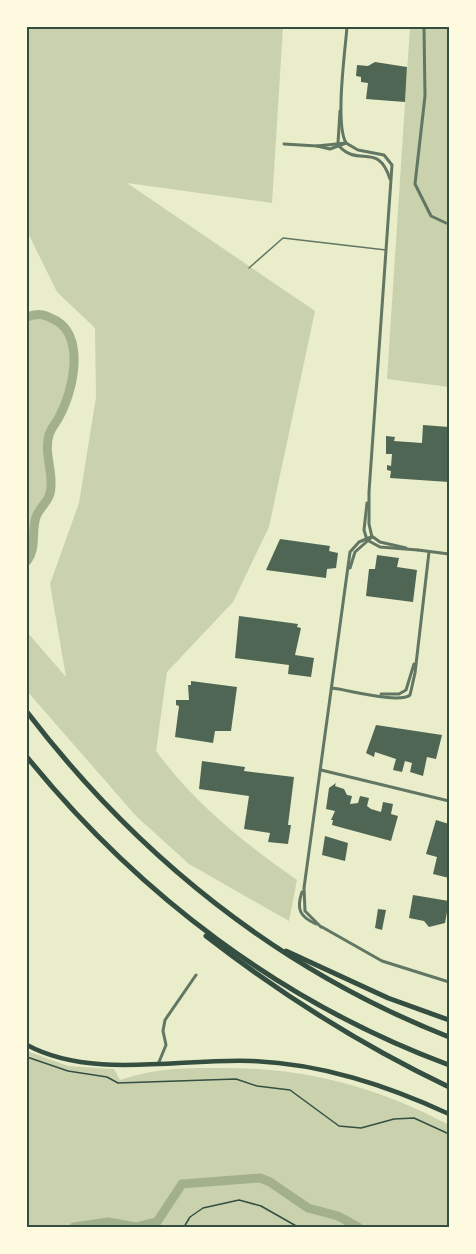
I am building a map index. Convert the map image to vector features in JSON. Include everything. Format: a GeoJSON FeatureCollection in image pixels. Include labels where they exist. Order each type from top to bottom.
{"type":"FeatureCollection","features":[{"type":"Feature","properties":{"kind":"highway"},"geometry":{"type":"LineString","coordinates":[[27,712],[65,761],[136,837],[258,937],[385,1010],[449,1037]]}},
{"type":"Feature","properties":{"kind":"highway"},"geometry":{"type":"LineString","coordinates":[[27,757],[78,816],[133,872],[190,924],[274,987],[375,1049],[449,1087]]}},
{"type":"Feature","properties":{"kind":"highway"},"geometry":{"type":"LineString","coordinates":[[133,872],[192,922],[287,987],[354,1024],[449,1065]]}},
{"type":"Feature","properties":{"kind":"highway"},"geometry":{"type":"LineString","coordinates":[[258,937],[336,976],[447,1019]]}},
{"type":"Feature","properties":{"kind":"main road"},"geometry":{"type":"LineString","coordinates":[[27,1045],[48,1055],[79,1063],[251,1061],[302,1066],[372,1083],[449,1115]]}},
{"type":"Feature","properties":{"kind":"street"},"geometry":{"type":"LineString","coordinates":[[338,144],[347,27]]}},
{"type":"Feature","properties":{"kind":"street"},"geometry":{"type":"LineString","coordinates":[[424,27],[425,96],[415,184],[418,195],[431,216],[446,224]]}},
{"type":"Feature","properties":{"kind":"street"},"geometry":{"type":"LineString","coordinates":[[342,104],[342,133],[346,143],[353,149],[376,152],[388,159],[393,169],[369,492],[369,524],[372,537],[380,542],[449,554]]}},
{"type":"Feature","properties":{"kind":"street"},"geometry":{"type":"LineString","coordinates":[[284,144],[317,146],[346,143]]}},
{"type":"Feature","properties":{"kind":"street"},"geometry":{"type":"LineString","coordinates":[[338,144],[351,154],[381,160],[387,167],[391,181]]}},
{"type":"Feature","properties":{"kind":"street"},"geometry":{"type":"LineString","coordinates":[[367,540],[364,522],[369,492]]}},
{"type":"Feature","properties":{"kind":"street"},"geometry":{"type":"LineString","coordinates":[[372,537],[350,552],[304,888],[305,911],[321,927],[374,957],[449,982]]}},
{"type":"Feature","properties":{"kind":"street"},"geometry":{"type":"LineString","coordinates":[[367,540],[380,547],[418,550]]}},
{"type":"Feature","properties":{"kind":"street"},"geometry":{"type":"LineString","coordinates":[[377,694],[390,699],[408,698],[414,684],[429,552]]}},
{"type":"Feature","properties":{"kind":"street"},"geometry":{"type":"LineString","coordinates":[[332,688],[377,694],[399,694],[406,690],[415,660]]}},
{"type":"Feature","properties":{"kind":"street"},"geometry":{"type":"LineString","coordinates":[[321,770],[449,801]]}},
{"type":"Feature","properties":{"kind":"street"},"geometry":{"type":"LineString","coordinates":[[159,1062],[166,1045],[163,1031],[165,1020],[196,975]]}},
{"type":"Feature","properties":{"kind":"lane"},"geometry":{"type":"LineString","coordinates":[[249,268],[283,238],[386,250]]}},
{"type":"Feature","properties":{"kind":"path"},"geometry":{"type":"LineString","coordinates":[[27,1057],[68,1071],[107,1077],[118,1083],[236,1079],[257,1086],[290,1090],[339,1126],[361,1128],[394,1119],[414,1118],[449,1134]]}},
{"type":"Feature","properties":{"kind":"path"},"geometry":{"type":"LineString","coordinates":[[184,1227],[190,1217],[203,1208],[239,1200],[261,1206],[298,1227]]}},
{"type":"Feature","properties":{"kind":"green space"},"geometry":{"type":"Polygon","coordinates":[[[27,27],[283,27],[272,203],[127,183],[315,311],[269,527],[233,602],[167,672],[156,751],[187,788],[221,822],[297,880],[289,921],[189,864],[136,816],[27,691],[27,632],[66,677],[50,584],[79,503],[96,397],[95,328],[57,292],[27,231],[27,27]]]}},
{"type":"Feature","properties":{"kind":"green space"},"geometry":{"type":"Polygon","coordinates":[[[410,27],[449,27],[449,387],[387,379],[410,27]]]}},
{"type":"Feature","properties":{"kind":"green space"},"geometry":{"type":"Polygon","coordinates":[[[35,314],[51,318],[63,327],[69,338],[73,367],[67,397],[48,439],[51,489],[36,517],[32,551],[27,561],[27,317],[35,314]]]}},
{"type":"Feature","properties":{"kind":"green space"},"geometry":{"type":"Polygon","coordinates":[[[27,1051],[68,1066],[114,1069],[120,1080],[146,1073],[207,1068],[280,1071],[309,1075],[366,1090],[422,1111],[449,1125],[449,1227],[27,1227],[27,1051]]]}},
{"type":"Feature","properties":{"kind":"building"},"geometry":{"type":"Polygon","coordinates":[[[375,62],[407,67],[405,102],[366,99],[368,83],[361,82],[361,77],[356,76],[357,65],[368,66],[375,62]]]}},
{"type":"Feature","properties":{"kind":"building"},"geometry":{"type":"Polygon","coordinates":[[[423,425],[449,427],[449,482],[390,478],[391,471],[387,470],[387,465],[391,466],[392,454],[386,454],[386,436],[395,437],[394,441],[422,443],[423,425]]]}},
{"type":"Feature","properties":{"kind":"building"},"geometry":{"type":"Polygon","coordinates":[[[280,539],[330,546],[329,551],[338,553],[336,568],[327,569],[326,578],[266,570],[280,539]]]}},
{"type":"Feature","properties":{"kind":"building"},"geometry":{"type":"Polygon","coordinates":[[[377,555],[399,558],[397,567],[417,570],[413,602],[366,596],[369,569],[375,569],[377,555]]]}},
{"type":"Feature","properties":{"kind":"building"},"geometry":{"type":"Polygon","coordinates":[[[239,616],[298,624],[297,627],[301,628],[295,655],[314,658],[311,677],[288,674],[289,665],[235,658],[239,616]]]}},
{"type":"Feature","properties":{"kind":"building"},"geometry":{"type":"Polygon","coordinates":[[[191,681],[237,687],[231,731],[215,731],[213,743],[175,737],[179,706],[176,705],[176,700],[189,700],[188,685],[191,685],[191,681]]]}},
{"type":"Feature","properties":{"kind":"building"},"geometry":{"type":"Polygon","coordinates":[[[376,725],[442,735],[436,759],[427,757],[423,776],[410,772],[412,763],[405,761],[402,772],[393,770],[396,759],[375,752],[374,757],[366,753],[376,725]]]}},
{"type":"Feature","properties":{"kind":"building"},"geometry":{"type":"Polygon","coordinates":[[[202,761],[245,767],[244,771],[294,777],[288,844],[268,842],[270,833],[244,829],[249,796],[199,789],[202,761]]]}},
{"type":"Feature","properties":{"kind":"building"},"geometry":{"type":"Polygon","coordinates":[[[336,783],[335,786],[344,789],[347,795],[352,796],[350,804],[358,803],[360,796],[369,798],[367,806],[381,812],[383,802],[393,804],[391,814],[398,816],[391,841],[332,825],[333,820],[331,820],[335,811],[326,809],[329,788],[336,783]]]}},
{"type":"Feature","properties":{"kind":"building"},"geometry":{"type":"Polygon","coordinates":[[[436,820],[449,824],[449,878],[433,874],[437,857],[426,854],[436,820]]]}},
{"type":"Feature","properties":{"kind":"building"},"geometry":{"type":"Polygon","coordinates":[[[325,836],[348,843],[345,861],[322,855],[325,836]]]}},
{"type":"Feature","properties":{"kind":"building"},"geometry":{"type":"Polygon","coordinates":[[[413,895],[449,901],[445,923],[429,927],[424,921],[409,918],[413,895]]]}},
{"type":"Feature","properties":{"kind":"building"},"geometry":{"type":"Polygon","coordinates":[[[378,909],[386,910],[382,930],[375,928],[378,909]]]}},
{"type":"Feature","properties":{"kind":"waterway"},"geometry":{"type":"LineString","coordinates":[[27,317],[39,314],[57,321],[66,329],[74,352],[69,393],[48,441],[51,491],[36,517],[32,551],[27,561]]}},
{"type":"Feature","properties":{"kind":"waterway"},"geometry":{"type":"LineString","coordinates":[[74,1227],[108,1222],[136,1227],[157,1222],[182,1184],[260,1178],[270,1182],[308,1208],[338,1216],[358,1227]]}}]}
